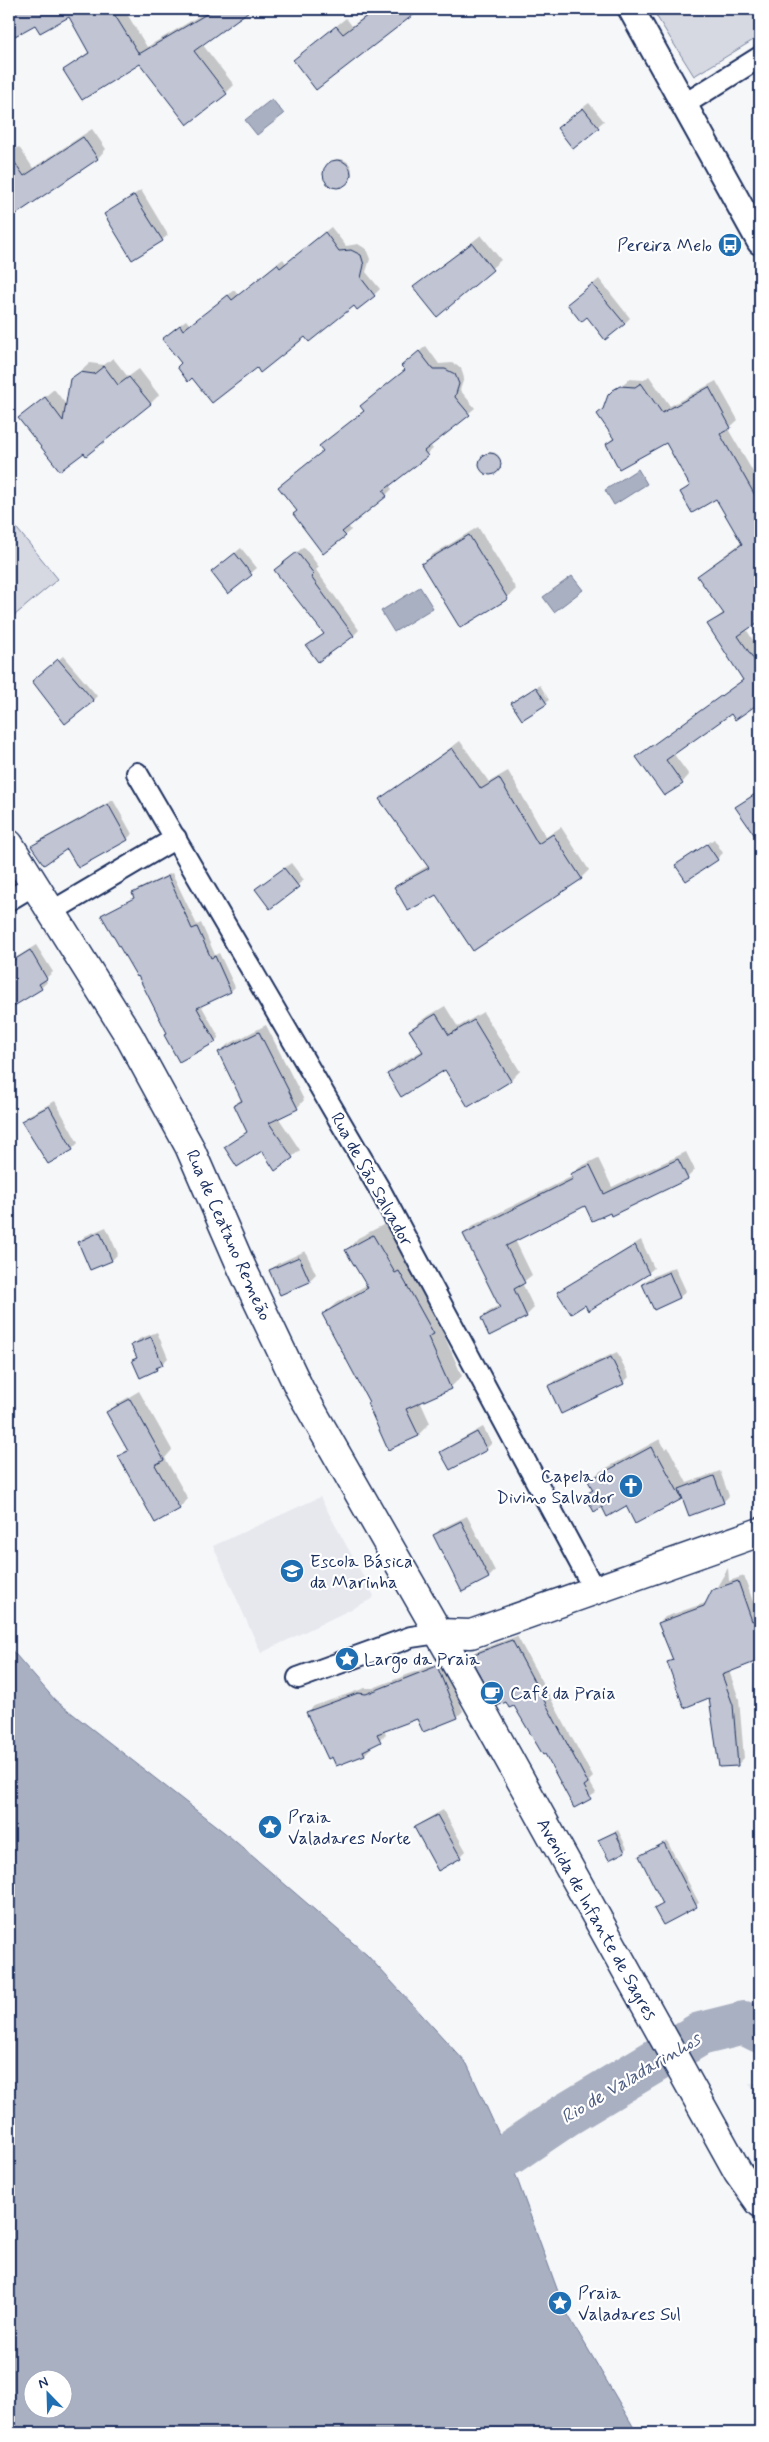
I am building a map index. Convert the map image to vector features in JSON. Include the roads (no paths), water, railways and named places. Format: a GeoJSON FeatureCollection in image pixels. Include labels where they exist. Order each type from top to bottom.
{"type":"FeatureCollection","features":[{"type":"Feature","properties":{"kind":"main road","name":"Rua de Ceatano Remeão"},"geometry":{"type":"LineString","coordinates":[[9,844],[128,1034],[189,1146],[242,1268],[300,1390],[438,1633]]}},
{"type":"Feature","properties":{"kind":"main road"},"geometry":{"type":"LineString","coordinates":[[438,1633],[471,1634],[760,1532]]}},
{"type":"Feature","properties":{"kind":"main road","name":"Avenida de Infante de Sagres"},"geometry":{"type":"LineString","coordinates":[[438,1633],[738,2172],[760,2202]]}},
{"type":"Feature","properties":{"kind":"street"},"geometry":{"type":"LineString","coordinates":[[632,9],[760,242]]}},
{"type":"Feature","properties":{"kind":"street"},"geometry":{"type":"LineString","coordinates":[[685,104],[760,57]]}},
{"type":"Feature","properties":{"kind":"street","name":"Rua de São Salvador"},"geometry":{"type":"LineString","coordinates":[[137,773],[380,1190],[595,1591]]}},
{"type":"Feature","properties":{"kind":"street"},"geometry":{"type":"LineString","coordinates":[[51,912],[176,838]]}},
{"type":"Feature","properties":{"kind":"street"},"geometry":{"type":"LineString","coordinates":[[9,900],[34,885]]}},
{"type":"Feature","properties":{"kind":"street"},"geometry":{"type":"LineString","coordinates":[[298,1678],[412,1637],[438,1633]]}},
{"type":"Feature","properties":{"kind":"water"},"geometry":{"type":"Polygon","coordinates":[[[272,99],[284,114],[257,135],[245,120],[272,99]]]}},
{"type":"Feature","properties":{"kind":"water"},"geometry":{"type":"Polygon","coordinates":[[[638,469],[647,484],[614,505],[605,490],[638,469]]]}},
{"type":"Feature","properties":{"kind":"water"},"geometry":{"type":"Polygon","coordinates":[[[572,576],[583,590],[554,612],[543,597],[572,576]]]}},
{"type":"Feature","properties":{"kind":"water"},"geometry":{"type":"Polygon","coordinates":[[[420,587],[433,608],[394,632],[381,611],[420,587]]]}},
{"type":"Feature","properties":{"kind":"water"},"geometry":{"type":"Polygon","coordinates":[[[9,1647],[55,1700],[229,1836],[367,1955],[467,2064],[508,2154],[564,2308],[637,2433],[9,2433],[9,1647]]]}},
{"type":"Feature","properties":{"kind":"waterway","name":"Rio de Valadarinhos"},"geometry":{"type":"LineString","coordinates":[[508,2154],[564,2116],[700,2034],[744,2023],[760,2031]]}},
{"type":"Feature","properties":{"kind":"place","name":"Pereira Melo"},"geometry":{"type":"Point","coordinates":[730,245]}},
{"type":"Feature","properties":{"kind":"place","name":"Capela do Divino Salvador"},"geometry":{"type":"Point","coordinates":[631,1486]}},
{"type":"Feature","properties":{"kind":"place","name":"Escola Básica da Marinha"},"geometry":{"type":"Point","coordinates":[292,1571]}},
{"type":"Feature","properties":{"kind":"place","name":"Largo da Praia"},"geometry":{"type":"Point","coordinates":[347,1659]}},
{"type":"Feature","properties":{"kind":"place","name":"Café da Praia"},"geometry":{"type":"Point","coordinates":[492,1693]}},
{"type":"Feature","properties":{"kind":"place","name":"Praia Valadares Norte"},"geometry":{"type":"Point","coordinates":[270,1827]}},
{"type":"Feature","properties":{"kind":"place","name":"Praia Valadares Sul"},"geometry":{"type":"Point","coordinates":[560,2303]}}]}
